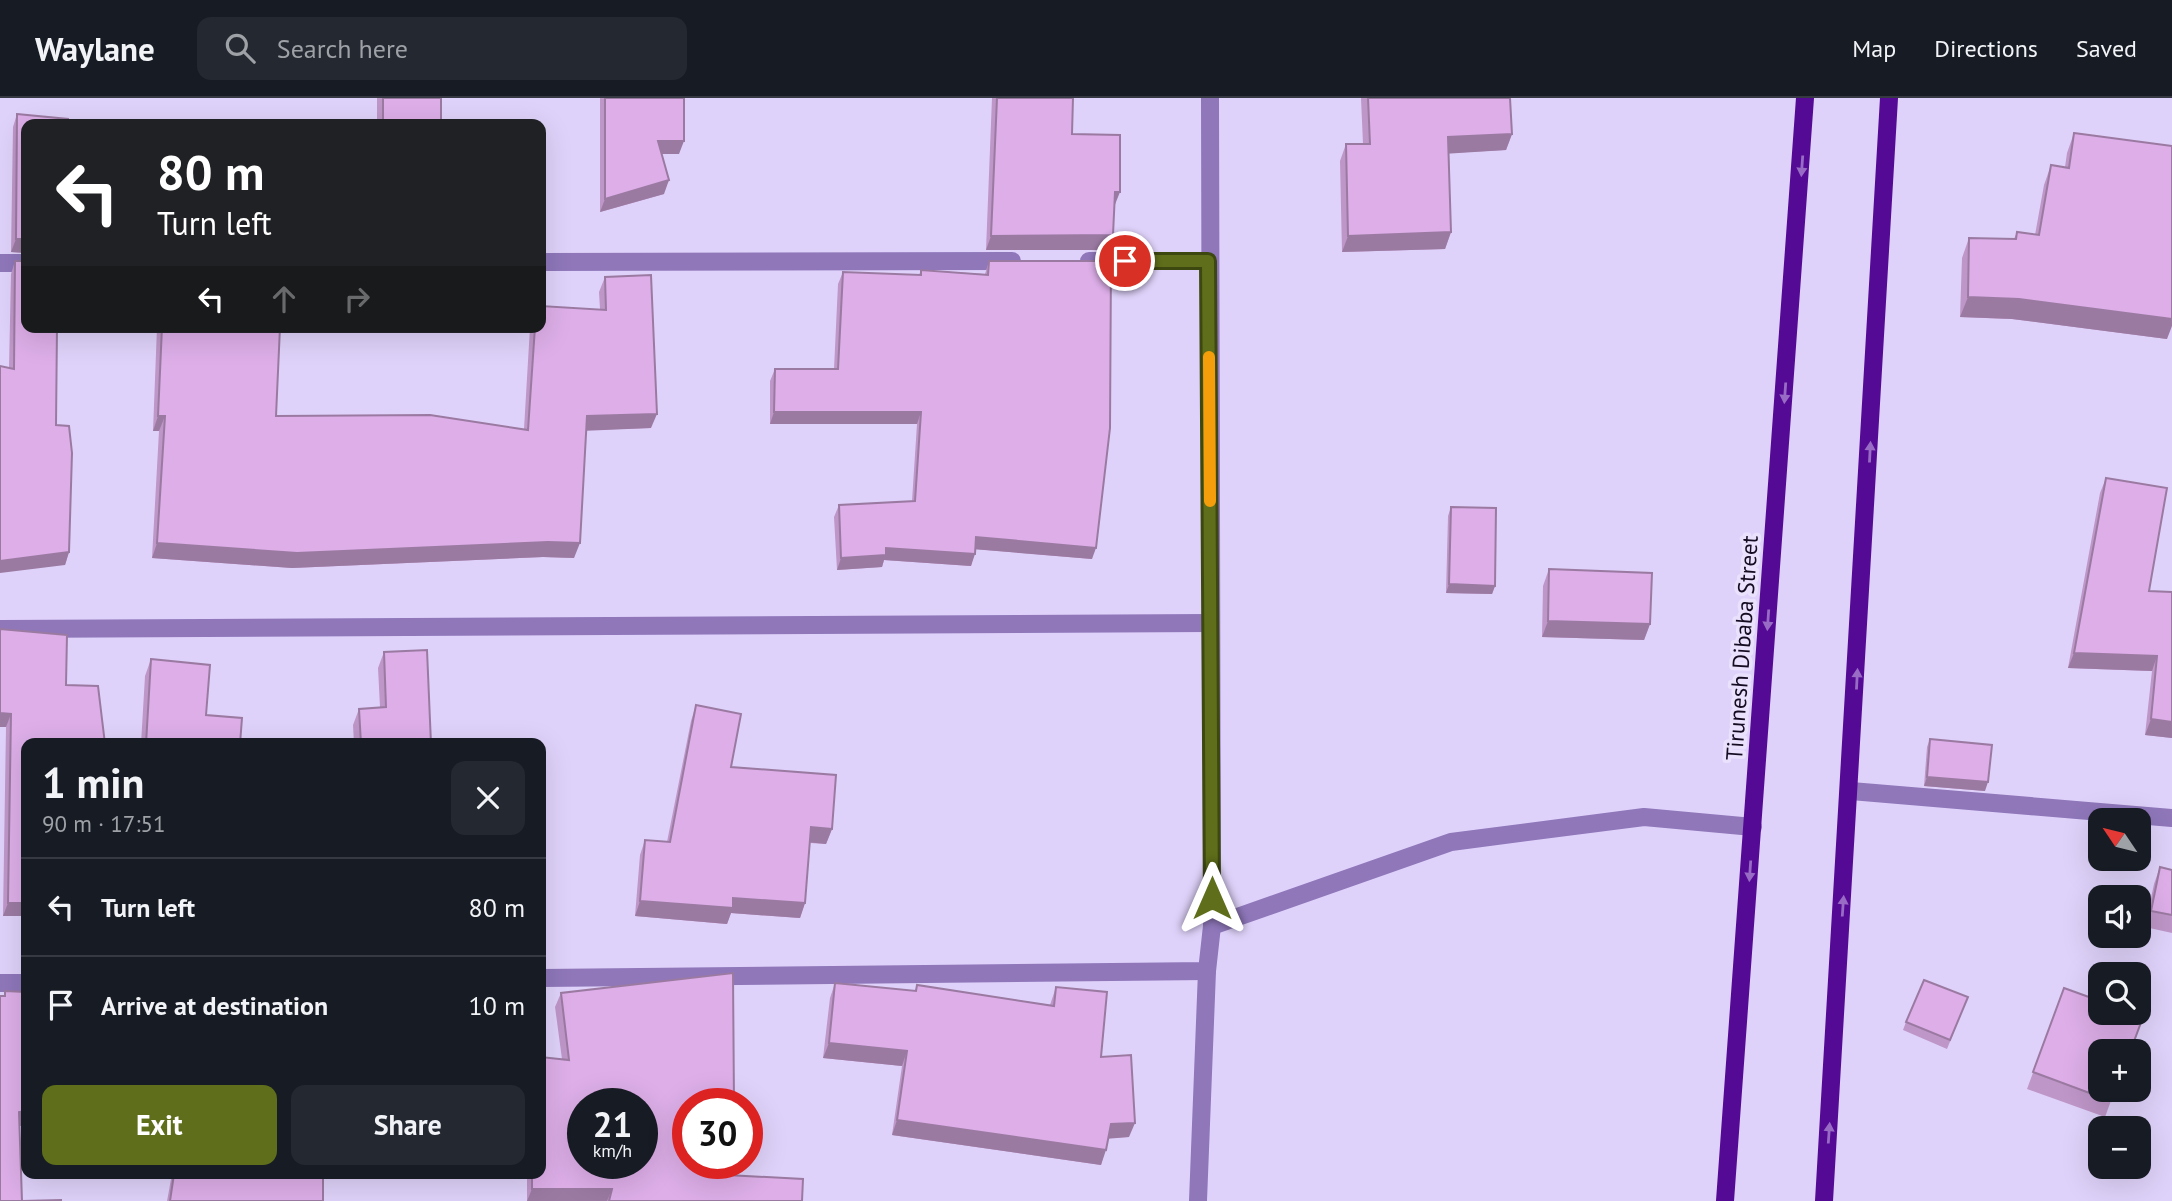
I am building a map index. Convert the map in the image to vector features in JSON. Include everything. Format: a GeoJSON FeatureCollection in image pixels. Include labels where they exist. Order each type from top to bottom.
{"type":"FeatureCollection","features":[{"type":"Feature","properties":{"kind":"main road","name":"Tirunesh Dibaba Street"},"geometry":{"type":"LineString","coordinates":[[1725,1201],[1805,98]]}},
{"type":"Feature","properties":{"kind":"main road"},"geometry":{"type":"LineString","coordinates":[[1824,1201],[1851,791],[1889,98]]}},
{"type":"Feature","properties":{"kind":"street"},"geometry":{"type":"LineString","coordinates":[[1198,1201],[1207,971],[1212,926],[1208,261],[1210,98]]}},
{"type":"Feature","properties":{"kind":"street"},"geometry":{"type":"LineString","coordinates":[[546,262],[1027,261]]}},
{"type":"Feature","properties":{"kind":"street"},"geometry":{"type":"LineString","coordinates":[[1069,261],[1208,261]]}},
{"type":"Feature","properties":{"kind":"street"},"geometry":{"type":"LineString","coordinates":[[0,263],[21,262]]}},
{"type":"Feature","properties":{"kind":"street"},"geometry":{"type":"LineString","coordinates":[[0,629],[1210,623]]}},
{"type":"Feature","properties":{"kind":"street"},"geometry":{"type":"LineString","coordinates":[[1851,791],[2172,818]]}},
{"type":"Feature","properties":{"kind":"street"},"geometry":{"type":"LineString","coordinates":[[1212,926],[1451,842],[1644,817],[1753,827]]}},
{"type":"Feature","properties":{"kind":"street"},"geometry":{"type":"LineString","coordinates":[[546,978],[1207,971]]}},
{"type":"Feature","properties":{"kind":"street"},"geometry":{"type":"LineString","coordinates":[[0,983],[21,983]]}},
{"type":"Feature","properties":{"kind":"building"},"geometry":{"type":"Polygon","coordinates":[[[383,98],[441,98],[441,119],[383,119],[383,98]]]}},
{"type":"Feature","properties":{"kind":"building"},"geometry":{"type":"Polygon","coordinates":[[[605,98],[684,98],[684,141],[658,141],[669,180],[605,199],[605,98]]]}},
{"type":"Feature","properties":{"kind":"building"},"geometry":{"type":"Polygon","coordinates":[[[997,98],[1073,98],[1072,134],[1120,135],[1120,192],[1115,192],[1113,235],[991,236],[997,98]]]}},
{"type":"Feature","properties":{"kind":"building"},"geometry":{"type":"Polygon","coordinates":[[[1368,98],[1510,98],[1512,134],[1448,137],[1451,232],[1348,236],[1346,144],[1370,144],[1368,98]]]}},
{"type":"Feature","properties":{"kind":"building"},"geometry":{"type":"Polygon","coordinates":[[[17,114],[68,119],[21,119],[21,239],[16,239],[17,114]]]}},
{"type":"Feature","properties":{"kind":"building"},"geometry":{"type":"Polygon","coordinates":[[[2074,133],[2172,146],[2172,319],[2019,299],[1968,297],[1969,238],[2016,239],[2017,232],[2039,235],[2051,165],[2069,168],[2074,133]]]}},
{"type":"Feature","properties":{"kind":"building"},"geometry":{"type":"Polygon","coordinates":[[[15,261],[21,261],[21,333],[57,333],[56,425],[69,426],[72,453],[69,552],[0,561],[0,366],[14,369],[15,261]]]}},
{"type":"Feature","properties":{"kind":"building"},"geometry":{"type":"Polygon","coordinates":[[[989,261],[1111,261],[1110,428],[1096,548],[976,537],[975,554],[886,548],[886,555],[841,558],[839,505],[915,501],[921,412],[774,412],[775,369],[838,369],[843,272],[921,275],[921,270],[988,275],[989,261]]]}},
{"type":"Feature","properties":{"kind":"building"},"geometry":{"type":"Polygon","coordinates":[[[651,275],[657,414],[587,416],[580,543],[548,542],[297,553],[157,543],[165,416],[158,416],[162,333],[280,333],[276,416],[430,415],[528,430],[535,333],[546,333],[546,306],[606,310],[605,277],[651,275]]]}},
{"type":"Feature","properties":{"kind":"building"},"geometry":{"type":"Polygon","coordinates":[[[2106,478],[2167,488],[2149,591],[2172,592],[2172,722],[2151,719],[2157,656],[2074,653],[2106,478]]]}},
{"type":"Feature","properties":{"kind":"building"},"geometry":{"type":"Polygon","coordinates":[[[1451,507],[1496,508],[1495,586],[1449,584],[1451,507]]]}},
{"type":"Feature","properties":{"kind":"building"},"geometry":{"type":"Polygon","coordinates":[[[1549,569],[1652,573],[1650,624],[1548,621],[1549,569]]]}},
{"type":"Feature","properties":{"kind":"building"},"geometry":{"type":"Polygon","coordinates":[[[0,629],[67,635],[66,685],[98,686],[104,738],[21,738],[21,903],[8,903],[11,714],[0,713],[0,629]]]}},
{"type":"Feature","properties":{"kind":"building"},"geometry":{"type":"Polygon","coordinates":[[[427,650],[431,738],[361,738],[359,709],[386,707],[384,652],[427,650]]]}},
{"type":"Feature","properties":{"kind":"building"},"geometry":{"type":"Polygon","coordinates":[[[151,659],[210,665],[206,715],[242,718],[240,738],[146,738],[151,659]]]}},
{"type":"Feature","properties":{"kind":"building"},"geometry":{"type":"Polygon","coordinates":[[[696,705],[741,714],[731,767],[836,775],[832,829],[811,827],[805,903],[733,898],[733,908],[640,901],[645,840],[670,842],[696,705]]]}},
{"type":"Feature","properties":{"kind":"building"},"geometry":{"type":"Polygon","coordinates":[[[1930,739],[1992,745],[1988,782],[1927,777],[1930,739]]]}},
{"type":"Feature","properties":{"kind":"building"},"geometry":{"type":"Polygon","coordinates":[[[2160,867],[2172,870],[2172,915],[2151,911],[2160,867]]]}},
{"type":"Feature","properties":{"kind":"building"},"geometry":{"type":"Polygon","coordinates":[[[733,973],[734,1088],[672,1088],[672,1179],[763,1179],[763,1177],[803,1179],[802,1201],[609,1201],[612,1189],[532,1189],[532,1179],[546,1179],[546,1058],[569,1060],[561,993],[733,973]]]}},
{"type":"Feature","properties":{"kind":"building"},"geometry":{"type":"Polygon","coordinates":[[[1924,980],[1968,997],[1950,1040],[1906,1022],[1924,980]]]}},
{"type":"Feature","properties":{"kind":"building"},"geometry":{"type":"Polygon","coordinates":[[[835,983],[916,991],[917,985],[1054,1006],[1056,987],[1107,992],[1101,1057],[1131,1055],[1135,1123],[1111,1124],[1106,1150],[897,1120],[907,1051],[829,1043],[835,983]]]}},
{"type":"Feature","properties":{"kind":"building"},"geometry":{"type":"Polygon","coordinates":[[[2064,988],[2088,997],[2088,1025],[2140,1025],[2135,1039],[2088,1039],[2088,1092],[2033,1072],[2064,988]]]}},
{"type":"Feature","properties":{"kind":"building"},"geometry":{"type":"Polygon","coordinates":[[[5,991],[21,992],[19,1112],[22,1201],[0,1201],[0,996],[5,996],[5,991]]]}},
{"type":"Feature","properties":{"kind":"building"},"geometry":{"type":"Polygon","coordinates":[[[173,1179],[323,1179],[323,1201],[170,1201],[173,1179]]]}},
{"type":"Feature","properties":{"kind":"slow traffic"},"geometry":{"type":"LineString","coordinates":[[1209,357],[1210,501]]}},
{"type":"Feature","properties":{"kind":"route"},"geometry":{"type":"LineString","coordinates":[[1125,261],[1208,261],[1212,898]]}}]}
